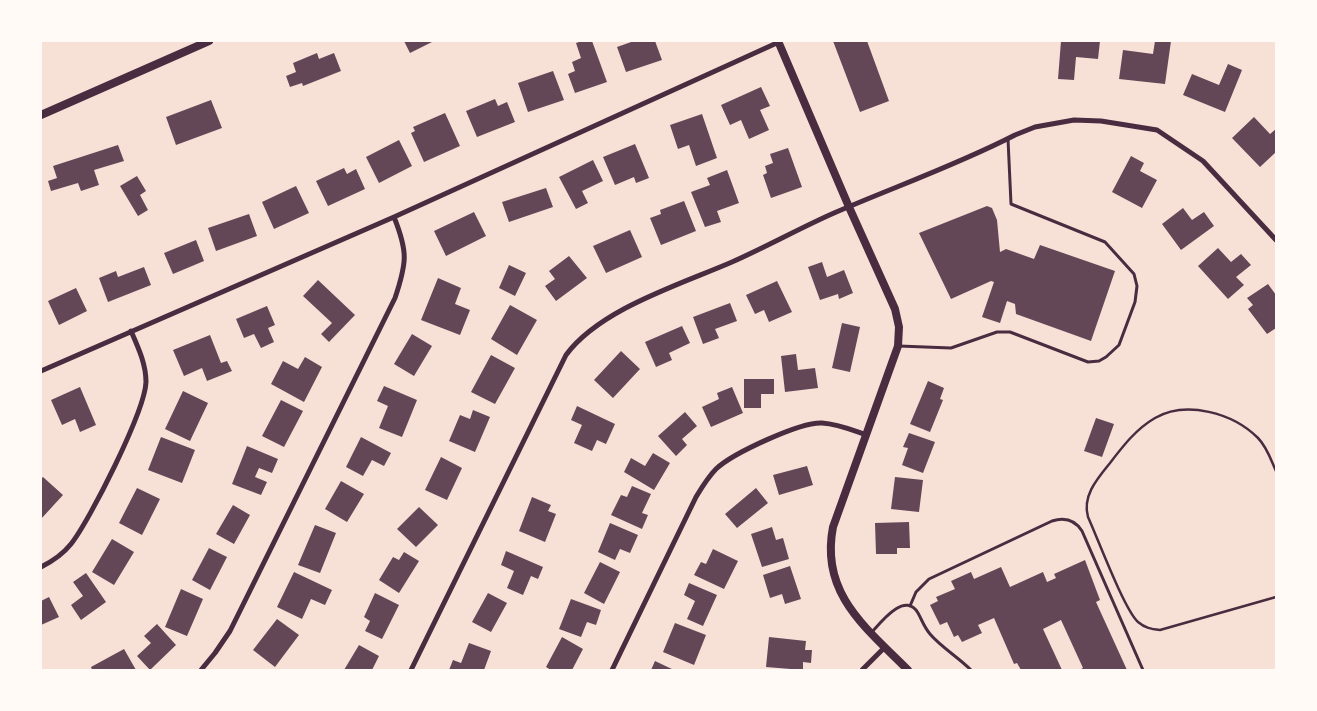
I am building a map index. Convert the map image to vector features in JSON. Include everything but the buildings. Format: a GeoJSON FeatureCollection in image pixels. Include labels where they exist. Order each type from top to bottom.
{"type":"FeatureCollection","features":[{"type":"Feature","properties":{"kind":"street"},"geometry":{"type":"LineString","coordinates":[[41,115],[209,41]]}},
{"type":"Feature","properties":{"kind":"street"},"geometry":{"type":"LineString","coordinates":[[41,371],[394,217],[778,42],[849,208],[895,309],[899,327],[898,346],[833,526],[830,558],[836,584],[842,597],[885,647],[908,670]]}},
{"type":"Feature","properties":{"kind":"street"},"geometry":{"type":"LineString","coordinates":[[411,670],[556,375],[577,341],[590,329],[616,313],[1035,127],[1074,120],[1101,121],[1157,130],[1203,161],[1276,240]]}},
{"type":"Feature","properties":{"kind":"street"},"geometry":{"type":"LineString","coordinates":[[200,670],[216,653],[230,631],[395,298],[405,263],[405,245],[394,217]]}},
{"type":"Feature","properties":{"kind":"street"},"geometry":{"type":"LineString","coordinates":[[41,567],[60,556],[86,523],[134,421],[146,384],[142,356],[131,331]]}},
{"type":"Feature","properties":{"kind":"street"},"geometry":{"type":"LineString","coordinates":[[612,670],[696,497],[706,480],[717,468],[732,456],[804,425],[820,423],[838,425],[866,435]]}},
{"type":"Feature","properties":{"kind":"street"},"geometry":{"type":"LineString","coordinates":[[862,670],[885,647]]}},
{"type":"Feature","properties":{"kind":"lane"},"geometry":{"type":"LineString","coordinates":[[898,346],[951,348],[997,332],[1010,332],[1088,362],[1106,358],[1119,345],[1135,302],[1137,286],[1134,274],[1105,242],[1010,204],[1008,139]]}},
{"type":"Feature","properties":{"kind":"lane"},"geometry":{"type":"LineString","coordinates":[[910,606],[916,592],[929,579],[1052,521],[1068,519],[1075,522],[1082,531],[1143,670]]}},
{"type":"Feature","properties":{"kind":"lane"},"geometry":{"type":"LineString","coordinates":[[872,632],[892,612],[903,606],[910,606],[918,612],[928,632],[971,670]]}},
{"type":"Feature","properties":{"kind":"path"},"geometry":{"type":"LineString","coordinates":[[1276,471],[1262,442],[1249,430],[1212,412],[1180,409],[1156,417],[1134,434],[1095,482],[1086,505],[1088,518],[1129,607],[1138,622],[1148,629],[1160,630],[1276,597]]}}]}
